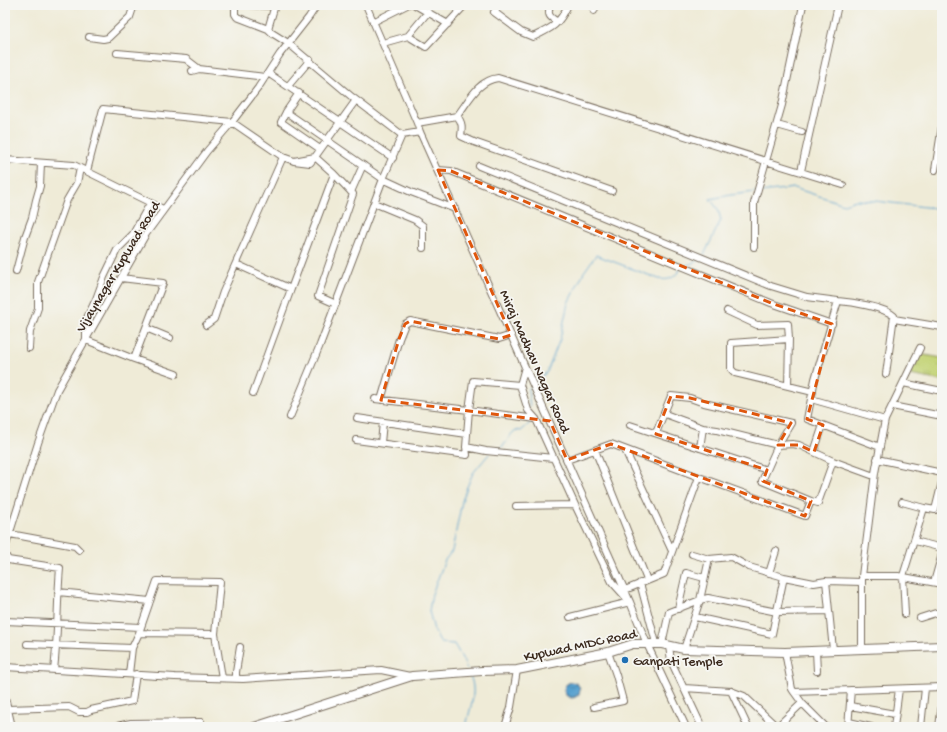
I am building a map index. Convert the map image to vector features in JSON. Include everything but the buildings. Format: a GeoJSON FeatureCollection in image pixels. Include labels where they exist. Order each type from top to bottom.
{"type":"FeatureCollection","features":[{"type":"Feature","properties":{"kind":"main road","name":"Kupwad MIDC Road"},"geometry":{"type":"LineString","coordinates":[[254,727],[412,676],[517,670],[608,652],[633,644],[662,644],[684,649],[785,652],[942,646]]}},
{"type":"Feature","properties":{"kind":"street"},"geometry":{"type":"LineString","coordinates":[[89,37],[103,39],[108,38],[130,17],[134,5]]}},
{"type":"Feature","properties":{"kind":"street"},"geometry":{"type":"LineString","coordinates":[[236,5],[235,14],[237,17],[268,29],[288,43],[356,100],[402,135],[420,132]]}},
{"type":"Feature","properties":{"kind":"street"},"geometry":{"type":"LineString","coordinates":[[249,5],[275,5],[268,29]]}},
{"type":"Feature","properties":{"kind":"street","name":"Vijaynagar Kupwad Road"},"geometry":{"type":"LineString","coordinates":[[5,548],[38,443],[57,390],[146,234],[207,151],[232,122],[317,5]]}},
{"type":"Feature","properties":{"kind":"street","name":"Miraj Madhav Nagar Road"},"geometry":{"type":"LineString","coordinates":[[366,5],[418,123],[420,132],[568,460],[647,644],[686,727]]}},
{"type":"Feature","properties":{"kind":"street"},"geometry":{"type":"LineString","coordinates":[[373,22],[407,5]]}},
{"type":"Feature","properties":{"kind":"street"},"geometry":{"type":"LineString","coordinates":[[415,5],[448,24]]}},
{"type":"Feature","properties":{"kind":"street"},"geometry":{"type":"LineString","coordinates":[[408,36],[426,47],[465,5]]}},
{"type":"Feature","properties":{"kind":"street"},"geometry":{"type":"LineString","coordinates":[[499,5],[494,12],[521,32],[533,37],[558,22],[568,5]]}},
{"type":"Feature","properties":{"kind":"street"},"geometry":{"type":"LineString","coordinates":[[550,5],[548,12],[549,15],[558,22]]}},
{"type":"Feature","properties":{"kind":"street"},"geometry":{"type":"LineString","coordinates":[[754,247],[754,203],[777,125],[803,5]]}},
{"type":"Feature","properties":{"kind":"street"},"geometry":{"type":"LineString","coordinates":[[801,171],[838,5]]}},
{"type":"Feature","properties":{"kind":"street"},"geometry":{"type":"LineString","coordinates":[[382,43],[408,36],[428,12]]}},
{"type":"Feature","properties":{"kind":"street"},"geometry":{"type":"LineString","coordinates":[[117,52],[186,59],[199,69]]}},
{"type":"Feature","properties":{"kind":"street"},"geometry":{"type":"LineString","coordinates":[[288,86],[310,60]]}},
{"type":"Feature","properties":{"kind":"street"},"geometry":{"type":"LineString","coordinates":[[192,71],[199,69],[266,75],[299,93],[393,158]]}},
{"type":"Feature","properties":{"kind":"street"},"geometry":{"type":"LineString","coordinates":[[418,123],[457,116],[474,92],[487,82],[498,78],[689,138],[767,160],[843,185]]}},
{"type":"Feature","properties":{"kind":"street"},"geometry":{"type":"LineString","coordinates":[[299,93],[281,122],[320,149]]}},
{"type":"Feature","properties":{"kind":"street"},"geometry":{"type":"LineString","coordinates":[[88,172],[103,109],[232,122],[283,157],[294,161],[310,163],[356,100]]}},
{"type":"Feature","properties":{"kind":"street"},"geometry":{"type":"LineString","coordinates":[[286,112],[384,179],[455,209]]}},
{"type":"Feature","properties":{"kind":"street"},"geometry":{"type":"LineString","coordinates":[[457,116],[461,121],[461,136],[612,191]]}},
{"type":"Feature","properties":{"kind":"street"},"geometry":{"type":"LineString","coordinates":[[777,125],[802,132]]}},
{"type":"Feature","properties":{"kind":"street"},"geometry":{"type":"LineString","coordinates":[[935,170],[940,152],[942,126]]}},
{"type":"Feature","properties":{"kind":"street"},"geometry":{"type":"LineString","coordinates":[[290,417],[402,135]]}},
{"type":"Feature","properties":{"kind":"street"},"geometry":{"type":"LineString","coordinates":[[206,325],[214,319],[223,292],[283,157]]}},
{"type":"Feature","properties":{"kind":"street"},"geometry":{"type":"LineString","coordinates":[[315,157],[353,194],[318,296],[336,304]]}},
{"type":"Feature","properties":{"kind":"street"},"geometry":{"type":"LineString","coordinates":[[5,160],[74,165],[164,209]]}},
{"type":"Feature","properties":{"kind":"street"},"geometry":{"type":"LineString","coordinates":[[16,271],[40,186],[41,163]]}},
{"type":"Feature","properties":{"kind":"street"},"geometry":{"type":"LineString","coordinates":[[351,192],[363,165]]}},
{"type":"Feature","properties":{"kind":"street"},"geometry":{"type":"LineString","coordinates":[[479,166],[771,286],[807,297],[859,305],[890,312],[894,316],[894,319],[886,374]]}},
{"type":"Feature","properties":{"kind":"street"},"geometry":{"type":"LineString","coordinates":[[29,348],[30,331],[38,308],[38,282],[67,200],[77,183],[80,168]]}},
{"type":"Feature","properties":{"kind":"street"},"geometry":{"type":"LineString","coordinates":[[438,170],[450,170],[771,303],[832,324]]}},
{"type":"Feature","properties":{"kind":"street"},"geometry":{"type":"LineString","coordinates":[[253,393],[334,174]]}},
{"type":"Feature","properties":{"kind":"street"},"geometry":{"type":"LineString","coordinates":[[374,203],[416,220],[423,226],[423,248]]}},
{"type":"Feature","properties":{"kind":"street"},"geometry":{"type":"LineString","coordinates":[[148,207],[133,234],[117,250],[104,276],[96,299],[86,320],[86,340],[176,374]]}},
{"type":"Feature","properties":{"kind":"street"},"geometry":{"type":"LineString","coordinates":[[236,264],[291,289]]}},
{"type":"Feature","properties":{"kind":"street"},"geometry":{"type":"LineString","coordinates":[[121,278],[163,283],[134,359]]}},
{"type":"Feature","properties":{"kind":"street"},"geometry":{"type":"LineString","coordinates":[[838,302],[811,398],[807,419],[880,447]]}},
{"type":"Feature","properties":{"kind":"street"},"geometry":{"type":"LineString","coordinates":[[727,311],[757,325],[788,324],[788,386]]}},
{"type":"Feature","properties":{"kind":"street"},"geometry":{"type":"LineString","coordinates":[[894,319],[942,327]]}},
{"type":"Feature","properties":{"kind":"street"},"geometry":{"type":"LineString","coordinates":[[511,335],[499,339],[410,321],[405,324],[378,399],[536,419]]}},
{"type":"Feature","properties":{"kind":"street"},"geometry":{"type":"LineString","coordinates":[[146,328],[170,338]]}},
{"type":"Feature","properties":{"kind":"street"},"geometry":{"type":"LineString","coordinates":[[789,339],[731,342],[731,369],[735,373],[813,392]]}},
{"type":"Feature","properties":{"kind":"street"},"geometry":{"type":"LineString","coordinates":[[862,649],[862,579],[874,476],[884,420],[920,348]]}},
{"type":"Feature","properties":{"kind":"street"},"geometry":{"type":"LineString","coordinates":[[525,367],[520,385],[528,410],[536,419],[612,582],[630,602],[570,617]]}},
{"type":"Feature","properties":{"kind":"street"},"geometry":{"type":"LineString","coordinates":[[356,440],[467,455],[467,434],[473,381],[520,385]]}},
{"type":"Feature","properties":{"kind":"street"},"geometry":{"type":"LineString","coordinates":[[903,383],[942,391]]}},
{"type":"Feature","properties":{"kind":"street"},"geometry":{"type":"LineString","coordinates":[[656,432],[662,417],[665,414],[671,396],[690,398],[704,403],[791,423],[778,446],[762,481],[818,503],[833,460]]}},
{"type":"Feature","properties":{"kind":"street"},"geometry":{"type":"LineString","coordinates":[[811,398],[884,420]]}},
{"type":"Feature","properties":{"kind":"street"},"geometry":{"type":"LineString","coordinates":[[892,406],[942,416]]}},
{"type":"Feature","properties":{"kind":"street"},"geometry":{"type":"LineString","coordinates":[[665,414],[703,428],[717,430],[778,446],[792,444],[799,445],[874,476]]}},
{"type":"Feature","properties":{"kind":"street"},"geometry":{"type":"LineString","coordinates":[[357,418],[467,434]]}},
{"type":"Feature","properties":{"kind":"street"},"geometry":{"type":"LineString","coordinates":[[381,443],[383,422]]}},
{"type":"Feature","properties":{"kind":"street"},"geometry":{"type":"LineString","coordinates":[[630,425],[656,432],[767,470]]}},
{"type":"Feature","properties":{"kind":"street"},"geometry":{"type":"LineString","coordinates":[[814,452],[823,425]]}},
{"type":"Feature","properties":{"kind":"street"},"geometry":{"type":"LineString","coordinates":[[700,448],[703,428]]}},
{"type":"Feature","properties":{"kind":"street"},"geometry":{"type":"LineString","coordinates":[[568,460],[611,444],[805,516],[811,501]]}},
{"type":"Feature","properties":{"kind":"street"},"geometry":{"type":"LineString","coordinates":[[466,447],[486,451],[553,458]]}},
{"type":"Feature","properties":{"kind":"street"},"geometry":{"type":"LineString","coordinates":[[595,450],[647,580]]}},
{"type":"Feature","properties":{"kind":"street"},"geometry":{"type":"LineString","coordinates":[[625,450],[672,551]]}},
{"type":"Feature","properties":{"kind":"street"},"geometry":{"type":"LineString","coordinates":[[877,459],[942,473]]}},
{"type":"Feature","properties":{"kind":"street"},"geometry":{"type":"LineString","coordinates":[[625,590],[664,574],[699,477]]}},
{"type":"Feature","properties":{"kind":"street"},"geometry":{"type":"LineString","coordinates":[[902,502],[935,510],[942,482]]}},
{"type":"Feature","properties":{"kind":"street"},"geometry":{"type":"LineString","coordinates":[[516,506],[575,505]]}},
{"type":"Feature","properties":{"kind":"street"},"geometry":{"type":"LineString","coordinates":[[905,614],[903,576],[924,508]]}},
{"type":"Feature","properties":{"kind":"street"},"geometry":{"type":"LineString","coordinates":[[10,534],[76,546],[79,550]]}},
{"type":"Feature","properties":{"kind":"street"},"geometry":{"type":"LineString","coordinates":[[915,541],[942,548]]}},
{"type":"Feature","properties":{"kind":"street"},"geometry":{"type":"LineString","coordinates":[[770,573],[776,551]]}},
{"type":"Feature","properties":{"kind":"street"},"geometry":{"type":"LineString","coordinates":[[5,554],[8,560],[60,568],[57,645],[54,670]]}},
{"type":"Feature","properties":{"kind":"street"},"geometry":{"type":"LineString","coordinates":[[692,554],[709,559],[731,557],[749,567],[784,577],[814,583],[903,576],[942,584]]}},
{"type":"Feature","properties":{"kind":"street"},"geometry":{"type":"LineString","coordinates":[[934,582],[942,554]]}},
{"type":"Feature","properties":{"kind":"street"},"geometry":{"type":"LineString","coordinates":[[684,649],[700,600],[709,559]]}},
{"type":"Feature","properties":{"kind":"street"},"geometry":{"type":"LineString","coordinates":[[678,609],[686,573],[704,578]]}},
{"type":"Feature","properties":{"kind":"street"},"geometry":{"type":"LineString","coordinates":[[695,617],[772,634],[784,577]]}},
{"type":"Feature","properties":{"kind":"street"},"geometry":{"type":"LineString","coordinates":[[129,674],[132,648],[139,633],[157,581],[220,582],[215,634],[222,678]]}},
{"type":"Feature","properties":{"kind":"street"},"geometry":{"type":"LineString","coordinates":[[826,581],[833,650]]}},
{"type":"Feature","properties":{"kind":"street"},"geometry":{"type":"LineString","coordinates":[[640,583],[662,644],[702,727]]}},
{"type":"Feature","properties":{"kind":"street"},"geometry":{"type":"LineString","coordinates":[[58,592],[150,600]]}},
{"type":"Feature","properties":{"kind":"street"},"geometry":{"type":"LineString","coordinates":[[662,644],[669,612],[708,598],[777,612],[829,611]]}},
{"type":"Feature","properties":{"kind":"street"},"geometry":{"type":"LineString","coordinates":[[920,618],[942,611]]}},
{"type":"Feature","properties":{"kind":"street"},"geometry":{"type":"LineString","coordinates":[[5,621],[141,627]]}},
{"type":"Feature","properties":{"kind":"street"},"geometry":{"type":"LineString","coordinates":[[139,633],[215,634]]}},
{"type":"Feature","properties":{"kind":"street"},"geometry":{"type":"LineString","coordinates":[[27,644],[132,648]]}},
{"type":"Feature","properties":{"kind":"street"},"geometry":{"type":"LineString","coordinates":[[236,678],[240,648]]}},
{"type":"Feature","properties":{"kind":"street"},"geometry":{"type":"LineString","coordinates":[[816,651],[816,671]]}},
{"type":"Feature","properties":{"kind":"street"},"geometry":{"type":"LineString","coordinates":[[594,707],[623,701],[608,652]]}},
{"type":"Feature","properties":{"kind":"street"},"geometry":{"type":"LineString","coordinates":[[785,652],[792,690],[802,703],[826,727]]}},
{"type":"Feature","properties":{"kind":"street"},"geometry":{"type":"LineString","coordinates":[[5,667],[222,678],[381,670],[412,676]]}},
{"type":"Feature","properties":{"kind":"street"},"geometry":{"type":"LineString","coordinates":[[505,727],[511,707],[517,670]]}},
{"type":"Feature","properties":{"kind":"street"},"geometry":{"type":"LineString","coordinates":[[7,713],[69,707],[79,712],[87,712],[132,701],[136,674]]}},
{"type":"Feature","properties":{"kind":"street"},"geometry":{"type":"LineString","coordinates":[[794,692],[942,687]]}},
{"type":"Feature","properties":{"kind":"street"},"geometry":{"type":"LineString","coordinates":[[684,688],[731,691],[744,696],[777,727],[802,703]]}},
{"type":"Feature","properties":{"kind":"street"},"geometry":{"type":"LineString","coordinates":[[921,727],[925,688]]}},
{"type":"Feature","properties":{"kind":"street"},"geometry":{"type":"LineString","coordinates":[[894,727],[899,689]]}},
{"type":"Feature","properties":{"kind":"street"},"geometry":{"type":"LineString","coordinates":[[851,690],[849,724],[871,727]]}},
{"type":"Feature","properties":{"kind":"street"},"geometry":{"type":"LineString","coordinates":[[731,691],[748,727]]}},
{"type":"Feature","properties":{"kind":"street"},"geometry":{"type":"LineString","coordinates":[[5,697],[7,713],[12,727]]}},
{"type":"Feature","properties":{"kind":"street"},"geometry":{"type":"LineString","coordinates":[[939,727],[942,704]]}},
{"type":"Feature","properties":{"kind":"street"},"geometry":{"type":"LineString","coordinates":[[850,706],[896,714]]}},
{"type":"Feature","properties":{"kind":"street"},"geometry":{"type":"LineString","coordinates":[[112,727],[201,722]]}},
{"type":"Feature","properties":{"kind":"highlighted area"},"geometry":{"type":"Polygon","coordinates":[[[438,170],[451,171],[771,303],[832,324],[807,419],[823,425],[814,452],[799,445],[778,445],[791,423],[690,398],[671,396],[656,434],[767,470],[763,481],[811,501],[805,516],[611,444],[567,460],[550,421],[381,400],[399,339],[405,324],[410,321],[499,339],[511,335],[438,170]]]}},
{"type":"Feature","properties":{"kind":"green space"},"geometry":{"type":"Polygon","coordinates":[[[920,354],[942,358],[942,381],[910,375],[920,354]]]}},
{"type":"Feature","properties":{"kind":"water"},"geometry":{"type":"Polygon","coordinates":[[[572,682],[578,684],[580,690],[578,696],[572,698],[566,696],[564,690],[566,684],[572,682]]]}},
{"type":"Feature","properties":{"kind":"waterway"},"geometry":{"type":"LineString","coordinates":[[760,192],[794,188],[844,204],[856,200],[942,209]]}},
{"type":"Feature","properties":{"kind":"waterway"},"geometry":{"type":"LineString","coordinates":[[704,255],[721,220],[718,209],[710,199],[755,192]]}},
{"type":"Feature","properties":{"kind":"waterway"},"geometry":{"type":"LineString","coordinates":[[535,382],[547,372],[560,339],[568,303],[584,272],[596,255],[659,279],[670,279],[677,274],[681,268]]}},
{"type":"Feature","properties":{"kind":"waterway"},"geometry":{"type":"LineString","coordinates":[[687,265],[700,259]]}},
{"type":"Feature","properties":{"kind":"waterway"},"geometry":{"type":"LineString","coordinates":[[530,387],[528,390],[530,407]]}},
{"type":"Feature","properties":{"kind":"waterway"},"geometry":{"type":"LineString","coordinates":[[497,450],[504,445],[513,432],[516,430],[521,431],[530,423],[530,420]]}},
{"type":"Feature","properties":{"kind":"waterway"},"geometry":{"type":"LineString","coordinates":[[467,669],[454,644],[441,643],[434,630],[429,611],[432,594],[445,560],[452,551],[462,501],[467,487],[473,473],[489,454]]}},
{"type":"Feature","properties":{"kind":"waterway"},"geometry":{"type":"LineString","coordinates":[[466,727],[473,695],[470,676]]}},
{"type":"Feature","properties":{"kind":"place","name":"Ganpati Temple"},"geometry":{"type":"Point","coordinates":[625,660]}}]}
